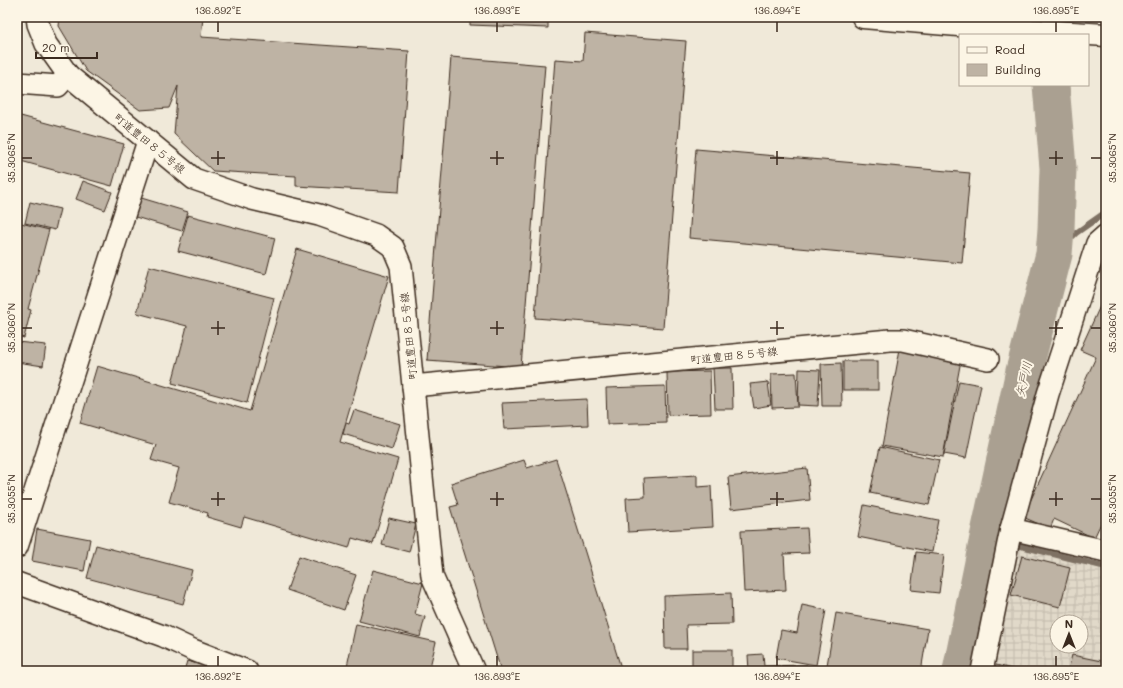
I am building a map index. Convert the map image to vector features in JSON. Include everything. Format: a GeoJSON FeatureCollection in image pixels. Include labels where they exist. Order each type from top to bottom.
{"type":"FeatureCollection","features":[{"type":"Feature","properties":{"kind":"street","name":"町道豊田８５号線"},"geometry":{"type":"LineString","coordinates":[[37,17],[38,24],[46,44],[68,76],[194,179],[252,199],[319,215],[376,235],[393,247],[402,266],[414,386],[890,340],[903,340],[988,359]]}},
{"type":"Feature","properties":{"kind":"street"},"geometry":{"type":"LineString","coordinates":[[863,17],[1004,23],[1029,30],[1106,35]]}},
{"type":"Feature","properties":{"kind":"street"},"geometry":{"type":"LineString","coordinates":[[17,83],[58,86],[68,76]]}},
{"type":"Feature","properties":{"kind":"street"},"geometry":{"type":"LineString","coordinates":[[17,547],[148,141]]}},
{"type":"Feature","properties":{"kind":"street"},"geometry":{"type":"LineString","coordinates":[[982,671],[1011,529],[1050,386],[1097,243],[1106,235]]}},
{"type":"Feature","properties":{"kind":"street"},"geometry":{"type":"LineString","coordinates":[[414,386],[432,576],[474,671]]}},
{"type":"Feature","properties":{"kind":"street"},"geometry":{"type":"LineString","coordinates":[[1011,529],[1106,551]]}},
{"type":"Feature","properties":{"kind":"street"},"geometry":{"type":"LineString","coordinates":[[17,583],[163,636],[193,650],[247,671]]}},
{"type":"Feature","properties":{"kind":"shaded area"},"geometry":{"type":"Polygon","coordinates":[[[1017,545],[1106,565],[1106,671],[991,671],[1017,545]]]}},
{"type":"Feature","properties":{"kind":"building"},"geometry":{"type":"Polygon","coordinates":[[[60,17],[203,17],[201,37],[409,51],[399,192],[296,186],[296,176],[213,171],[174,134],[178,86],[169,108],[140,110],[86,71],[59,26],[60,17]]]}},
{"type":"Feature","properties":{"kind":"building"},"geometry":{"type":"Polygon","coordinates":[[[470,17],[548,17],[548,28],[470,25],[470,17]]]}},
{"type":"Feature","properties":{"kind":"building"},"geometry":{"type":"Polygon","coordinates":[[[585,33],[686,41],[663,328],[535,318],[555,59],[583,61],[585,33]]]}},
{"type":"Feature","properties":{"kind":"building"},"geometry":{"type":"Polygon","coordinates":[[[451,57],[545,65],[521,367],[427,360],[451,57]]]}},
{"type":"Feature","properties":{"kind":"building"},"geometry":{"type":"Polygon","coordinates":[[[17,115],[124,144],[112,186],[17,160],[17,115]]]}},
{"type":"Feature","properties":{"kind":"building"},"geometry":{"type":"Polygon","coordinates":[[[696,149],[970,173],[962,263],[689,238],[696,149]]]}},
{"type":"Feature","properties":{"kind":"building"},"geometry":{"type":"Polygon","coordinates":[[[83,181],[112,192],[105,210],[76,199],[83,181]]]}},
{"type":"Feature","properties":{"kind":"building"},"geometry":{"type":"Polygon","coordinates":[[[138,197],[188,212],[182,231],[132,216],[138,197]]]}},
{"type":"Feature","properties":{"kind":"building"},"geometry":{"type":"Polygon","coordinates":[[[30,202],[60,209],[55,230],[25,223],[30,202]]]}},
{"type":"Feature","properties":{"kind":"building"},"geometry":{"type":"Polygon","coordinates":[[[188,215],[275,238],[266,274],[178,251],[188,215]]]}},
{"type":"Feature","properties":{"kind":"building"},"geometry":{"type":"Polygon","coordinates":[[[17,222],[49,230],[28,309],[31,310],[24,338],[17,336],[17,222]]]}},
{"type":"Feature","properties":{"kind":"building"},"geometry":{"type":"Polygon","coordinates":[[[297,249],[389,276],[340,442],[398,459],[373,544],[352,538],[349,548],[244,517],[241,527],[207,517],[208,513],[169,502],[179,468],[151,460],[156,445],[80,423],[97,366],[250,411],[297,249]]]}},
{"type":"Feature","properties":{"kind":"building"},"geometry":{"type":"Polygon","coordinates":[[[149,266],[274,298],[247,403],[172,383],[187,326],[137,313],[149,266]]]}},
{"type":"Feature","properties":{"kind":"building"},"geometry":{"type":"Polygon","coordinates":[[[1106,293],[1106,523],[1102,521],[1094,538],[1054,519],[1050,529],[1023,517],[1096,357],[1080,350],[1106,293]]]}},
{"type":"Feature","properties":{"kind":"building"},"geometry":{"type":"Polygon","coordinates":[[[17,342],[46,345],[43,366],[17,362],[17,342]]]}},
{"type":"Feature","properties":{"kind":"building"},"geometry":{"type":"Polygon","coordinates":[[[900,349],[961,360],[943,457],[882,446],[900,349]]]}},
{"type":"Feature","properties":{"kind":"building"},"geometry":{"type":"Polygon","coordinates":[[[843,361],[878,361],[878,390],[843,390],[843,361]]]}},
{"type":"Feature","properties":{"kind":"building"},"geometry":{"type":"Polygon","coordinates":[[[841,363],[842,406],[822,406],[821,364],[841,363]]]}},
{"type":"Feature","properties":{"kind":"building"},"geometry":{"type":"Polygon","coordinates":[[[713,368],[732,368],[733,409],[715,409],[713,368]]]}},
{"type":"Feature","properties":{"kind":"building"},"geometry":{"type":"Polygon","coordinates":[[[799,369],[820,370],[818,406],[798,405],[799,369]]]}},
{"type":"Feature","properties":{"kind":"building"},"geometry":{"type":"Polygon","coordinates":[[[710,371],[711,414],[668,415],[667,372],[710,371]]]}},
{"type":"Feature","properties":{"kind":"building"},"geometry":{"type":"Polygon","coordinates":[[[796,373],[798,407],[772,408],[771,374],[796,373]]]}},
{"type":"Feature","properties":{"kind":"building"},"geometry":{"type":"Polygon","coordinates":[[[959,381],[981,385],[966,458],[944,454],[959,381]]]}},
{"type":"Feature","properties":{"kind":"building"},"geometry":{"type":"Polygon","coordinates":[[[768,382],[771,405],[754,408],[750,384],[768,382]]]}},
{"type":"Feature","properties":{"kind":"building"},"geometry":{"type":"Polygon","coordinates":[[[665,386],[666,422],[607,424],[606,388],[665,386]]]}},
{"type":"Feature","properties":{"kind":"building"},"geometry":{"type":"Polygon","coordinates":[[[587,399],[588,425],[504,429],[502,403],[587,399]]]}},
{"type":"Feature","properties":{"kind":"building"},"geometry":{"type":"Polygon","coordinates":[[[354,410],[400,424],[392,449],[343,434],[346,423],[349,424],[354,410]]]}},
{"type":"Feature","properties":{"kind":"building"},"geometry":{"type":"Polygon","coordinates":[[[880,447],[939,460],[929,505],[870,493],[880,447]]]}},
{"type":"Feature","properties":{"kind":"building"},"geometry":{"type":"Polygon","coordinates":[[[556,459],[622,671],[501,671],[450,507],[458,505],[451,483],[524,460],[527,468],[556,459]]]}},
{"type":"Feature","properties":{"kind":"building"},"geometry":{"type":"Polygon","coordinates":[[[807,468],[810,500],[731,509],[728,477],[807,468]]]}},
{"type":"Feature","properties":{"kind":"building"},"geometry":{"type":"Polygon","coordinates":[[[697,475],[697,487],[711,486],[713,527],[628,532],[626,498],[645,497],[644,478],[697,475]]]}},
{"type":"Feature","properties":{"kind":"building"},"geometry":{"type":"Polygon","coordinates":[[[864,505],[938,520],[932,552],[858,537],[864,505]]]}},
{"type":"Feature","properties":{"kind":"building"},"geometry":{"type":"Polygon","coordinates":[[[389,518],[416,524],[409,552],[382,545],[389,518]]]}},
{"type":"Feature","properties":{"kind":"building"},"geometry":{"type":"Polygon","coordinates":[[[807,528],[809,553],[784,554],[786,590],[744,592],[741,531],[807,528]]]}},
{"type":"Feature","properties":{"kind":"building"},"geometry":{"type":"Polygon","coordinates":[[[37,529],[90,539],[84,571],[32,561],[37,529]]]}},
{"type":"Feature","properties":{"kind":"building"},"geometry":{"type":"Polygon","coordinates":[[[96,545],[192,570],[183,604],[87,578],[96,545]]]}},
{"type":"Feature","properties":{"kind":"building"},"geometry":{"type":"Polygon","coordinates":[[[916,552],[944,555],[939,593],[911,590],[916,552]]]}},
{"type":"Feature","properties":{"kind":"building"},"geometry":{"type":"Polygon","coordinates":[[[299,556],[356,575],[344,610],[287,590],[299,556]]]}},
{"type":"Feature","properties":{"kind":"building"},"geometry":{"type":"Polygon","coordinates":[[[1022,556],[1070,568],[1060,607],[1011,595],[1022,556]]]}},
{"type":"Feature","properties":{"kind":"building"},"geometry":{"type":"Polygon","coordinates":[[[373,570],[423,583],[415,614],[425,617],[420,637],[359,621],[373,570]]]}},
{"type":"Feature","properties":{"kind":"building"},"geometry":{"type":"Polygon","coordinates":[[[731,593],[732,624],[686,625],[687,649],[665,649],[664,596],[731,593]]]}},
{"type":"Feature","properties":{"kind":"building"},"geometry":{"type":"Polygon","coordinates":[[[802,605],[826,610],[816,665],[776,658],[781,630],[797,633],[802,605]]]}},
{"type":"Feature","properties":{"kind":"building"},"geometry":{"type":"Polygon","coordinates":[[[836,613],[928,629],[921,671],[826,671],[836,613]]]}},
{"type":"Feature","properties":{"kind":"building"},"geometry":{"type":"Polygon","coordinates":[[[356,624],[436,642],[429,671],[346,671],[356,624]]]}},
{"type":"Feature","properties":{"kind":"building"},"geometry":{"type":"Polygon","coordinates":[[[692,650],[732,650],[732,671],[692,671],[692,650]]]}},
{"type":"Feature","properties":{"kind":"building"},"geometry":{"type":"Polygon","coordinates":[[[763,654],[764,666],[807,665],[807,671],[749,671],[748,655],[763,654]]]}},
{"type":"Feature","properties":{"kind":"building"},"geometry":{"type":"Polygon","coordinates":[[[1072,655],[1106,662],[1106,671],[1068,671],[1072,655]]]}},
{"type":"Feature","properties":{"kind":"building"},"geometry":{"type":"Polygon","coordinates":[[[187,661],[224,671],[184,671],[187,661]]]}},
{"type":"Feature","properties":{"kind":"building"},"geometry":{"type":"Polygon","coordinates":[[[996,665],[1020,671],[994,671],[996,665]]]}},
{"type":"Feature","properties":{"kind":"waterway","name":"矢戸川"},"geometry":{"type":"LineString","coordinates":[[961,671],[1024,371],[1054,254],[1058,168],[1051,86]]}},
{"type":"Feature","properties":{"kind":"waterway"},"geometry":{"type":"LineString","coordinates":[[1054,254],[1076,233],[1106,212]]}},
{"type":"Feature","properties":{"kind":"waterway"},"geometry":{"type":"LineString","coordinates":[[988,538],[1106,567]]}}]}
